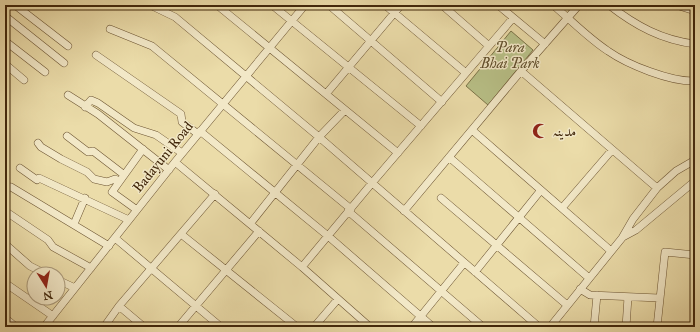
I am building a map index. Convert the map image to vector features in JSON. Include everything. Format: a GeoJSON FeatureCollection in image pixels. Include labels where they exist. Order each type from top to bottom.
{"type":"FeatureCollection","features":[{"type":"Feature","properties":{"kind":"street"},"geometry":{"type":"LineString","coordinates":[[15,5],[68,46]]}},
{"type":"Feature","properties":{"kind":"street"},"geometry":{"type":"LineString","coordinates":[[150,5],[175,17],[319,137],[539,327]]}},
{"type":"Feature","properties":{"kind":"street"},"geometry":{"type":"LineString","coordinates":[[217,5],[398,153]]}},
{"type":"Feature","properties":{"kind":"street"},"geometry":{"type":"LineString","coordinates":[[272,5],[293,20],[421,126]]}},
{"type":"Feature","properties":{"kind":"street","name":"Badayuni Road"},"geometry":{"type":"LineString","coordinates":[[44,327],[182,153],[305,5]]}},
{"type":"Feature","properties":{"kind":"street"},"geometry":{"type":"LineString","coordinates":[[329,5],[442,102]]}},
{"type":"Feature","properties":{"kind":"street"},"geometry":{"type":"LineString","coordinates":[[385,5],[466,73]]}},
{"type":"Feature","properties":{"kind":"street"},"geometry":{"type":"LineString","coordinates":[[326,94],[401,5]]}},
{"type":"Feature","properties":{"kind":"street"},"geometry":{"type":"LineString","coordinates":[[442,5],[489,46]]}},
{"type":"Feature","properties":{"kind":"street"},"geometry":{"type":"LineString","coordinates":[[498,5],[545,44]]}},
{"type":"Feature","properties":{"kind":"street"},"geometry":{"type":"LineString","coordinates":[[553,5],[608,51],[659,74],[688,81],[695,81]]}},
{"type":"Feature","properties":{"kind":"street"},"geometry":{"type":"LineString","coordinates":[[404,211],[521,71],[579,5]]}},
{"type":"Feature","properties":{"kind":"street"},"geometry":{"type":"LineString","coordinates":[[610,5],[627,18],[655,35],[678,42],[695,44]]}},
{"type":"Feature","properties":{"kind":"street"},"geometry":{"type":"LineString","coordinates":[[676,5],[695,11]]}},
{"type":"Feature","properties":{"kind":"street"},"geometry":{"type":"LineString","coordinates":[[5,16],[64,63]]}},
{"type":"Feature","properties":{"kind":"street"},"geometry":{"type":"LineString","coordinates":[[302,267],[513,18]]}},
{"type":"Feature","properties":{"kind":"street"},"geometry":{"type":"LineString","coordinates":[[110,29],[152,46],[224,103],[483,327]]}},
{"type":"Feature","properties":{"kind":"street"},"geometry":{"type":"LineString","coordinates":[[5,41],[44,72]]}},
{"type":"Feature","properties":{"kind":"street"},"geometry":{"type":"LineString","coordinates":[[96,55],[181,114],[182,122],[199,133],[328,236],[433,327]]}},
{"type":"Feature","properties":{"kind":"street"},"geometry":{"type":"LineString","coordinates":[[5,64],[24,80]]}},
{"type":"Feature","properties":{"kind":"street"},"geometry":{"type":"LineString","coordinates":[[521,71],[657,188]]}},
{"type":"Feature","properties":{"kind":"street"},"geometry":{"type":"LineString","coordinates":[[68,95],[98,114],[169,170]]}},
{"type":"Feature","properties":{"kind":"street"},"geometry":{"type":"LineString","coordinates":[[85,107],[91,100],[98,103],[134,128],[156,135],[182,153]]}},
{"type":"Feature","properties":{"kind":"street"},"geometry":{"type":"LineString","coordinates":[[250,224],[319,137],[345,110]]}},
{"type":"Feature","properties":{"kind":"street"},"geometry":{"type":"LineString","coordinates":[[472,130],[611,251]]}},
{"type":"Feature","properties":{"kind":"street"},"geometry":{"type":"LineString","coordinates":[[67,136],[88,152],[93,151],[124,174]]}},
{"type":"Feature","properties":{"kind":"street"},"geometry":{"type":"LineString","coordinates":[[38,143],[61,159],[87,172],[94,179],[107,182],[115,179],[118,181]]}},
{"type":"Feature","properties":{"kind":"street"},"geometry":{"type":"LineString","coordinates":[[137,210],[112,192],[118,181],[143,149]]}},
{"type":"Feature","properties":{"kind":"street"},"geometry":{"type":"LineString","coordinates":[[562,208],[612,150]]}},
{"type":"Feature","properties":{"kind":"street"},"geometry":{"type":"LineString","coordinates":[[449,157],[590,278]]}},
{"type":"Feature","properties":{"kind":"street"},"geometry":{"type":"LineString","coordinates":[[550,327],[622,238],[633,219],[657,188],[676,171],[695,160]]}},
{"type":"Feature","properties":{"kind":"street"},"geometry":{"type":"LineString","coordinates":[[175,162],[302,267],[370,327]]}},
{"type":"Feature","properties":{"kind":"street"},"geometry":{"type":"LineString","coordinates":[[20,168],[37,180],[39,178],[85,198],[129,220]]}},
{"type":"Feature","properties":{"kind":"street"},"geometry":{"type":"LineString","coordinates":[[622,238],[636,230],[695,181]]}},
{"type":"Feature","properties":{"kind":"street"},"geometry":{"type":"LineString","coordinates":[[11,187],[109,246]]}},
{"type":"Feature","properties":{"kind":"street"},"geometry":{"type":"LineString","coordinates":[[475,272],[542,190]]}},
{"type":"Feature","properties":{"kind":"street"},"geometry":{"type":"LineString","coordinates":[[104,327],[119,306],[215,194]]}},
{"type":"Feature","properties":{"kind":"street"},"geometry":{"type":"LineString","coordinates":[[74,224],[85,198]]}},
{"type":"Feature","properties":{"kind":"street"},"geometry":{"type":"LineString","coordinates":[[441,198],[568,305]]}},
{"type":"Feature","properties":{"kind":"street"},"geometry":{"type":"LineString","coordinates":[[5,211],[48,240],[53,247],[91,268]]}},
{"type":"Feature","properties":{"kind":"street"},"geometry":{"type":"LineString","coordinates":[[178,327],[259,231]]}},
{"type":"Feature","properties":{"kind":"street"},"geometry":{"type":"LineString","coordinates":[[181,234],[297,327]]}},
{"type":"Feature","properties":{"kind":"street"},"geometry":{"type":"LineString","coordinates":[[115,238],[221,327]]}},
{"type":"Feature","properties":{"kind":"street"},"geometry":{"type":"LineString","coordinates":[[5,244],[30,266]]}},
{"type":"Feature","properties":{"kind":"street"},"geometry":{"type":"LineString","coordinates":[[657,327],[664,252],[695,255]]}},
{"type":"Feature","properties":{"kind":"street"},"geometry":{"type":"LineString","coordinates":[[412,327],[464,263]]}},
{"type":"Feature","properties":{"kind":"street"},"geometry":{"type":"LineString","coordinates":[[5,283],[53,316]]}},
{"type":"Feature","properties":{"kind":"street"},"geometry":{"type":"LineString","coordinates":[[66,284],[75,288]]}},
{"type":"Feature","properties":{"kind":"street"},"geometry":{"type":"LineString","coordinates":[[580,289],[590,295],[659,298]]}},
{"type":"Feature","properties":{"kind":"street"},"geometry":{"type":"LineString","coordinates":[[594,327],[597,295]]}},
{"type":"Feature","properties":{"kind":"street"},"geometry":{"type":"LineString","coordinates":[[626,327],[628,297]]}},
{"type":"Feature","properties":{"kind":"street"},"geometry":{"type":"LineString","coordinates":[[314,327],[338,299]]}},
{"type":"Feature","properties":{"kind":"street"},"geometry":{"type":"LineString","coordinates":[[119,306],[144,327]]}},
{"type":"Feature","properties":{"kind":"street"},"geometry":{"type":"LineString","coordinates":[[5,318],[16,327]]}},
{"type":"Feature","properties":{"kind":"green space","name":"Para Bhai Park"},"geometry":{"type":"Polygon","coordinates":[[[511,31],[533,50],[488,105],[466,86],[511,31]]]}},
{"type":"Feature","properties":{"kind":"place","name":"مدینہ"},"geometry":{"type":"Point","coordinates":[540,131]}}]}
